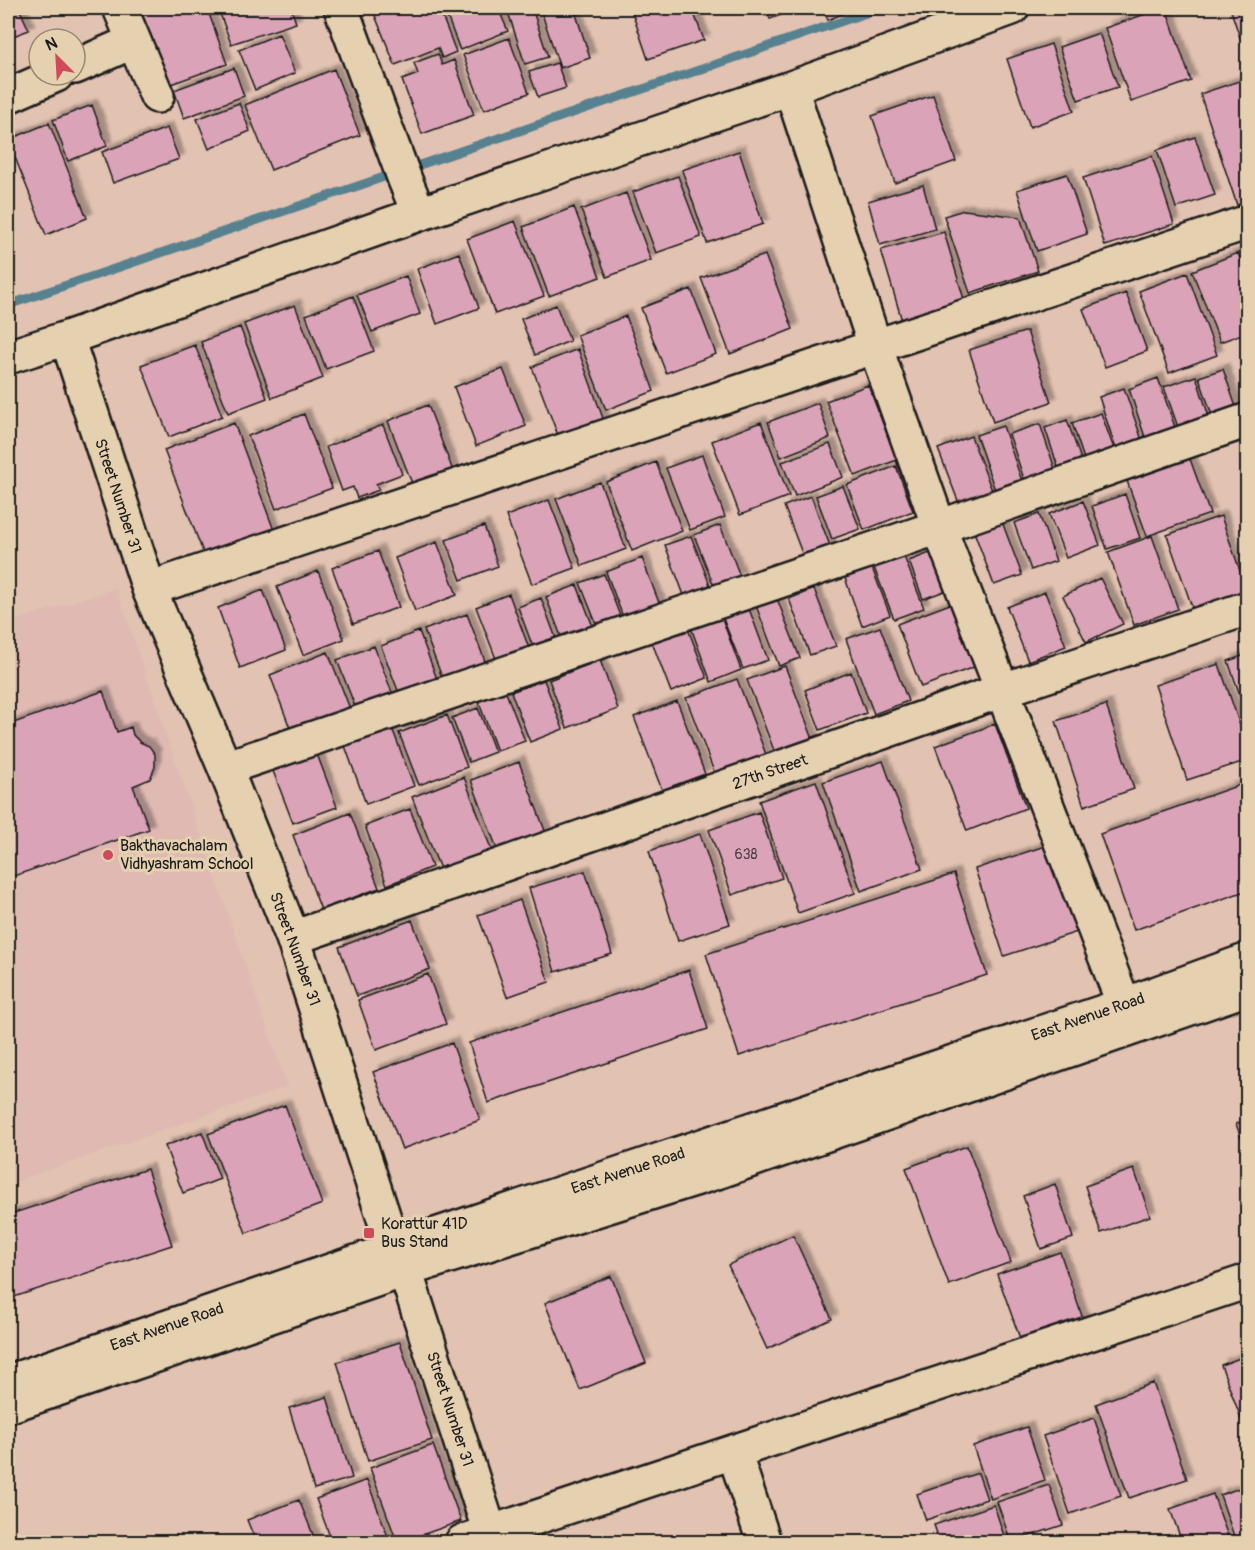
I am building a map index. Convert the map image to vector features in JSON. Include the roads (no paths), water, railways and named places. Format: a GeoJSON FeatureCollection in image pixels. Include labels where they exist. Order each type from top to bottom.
{"type":"FeatureCollection","features":[{"type":"Feature","properties":{"kind":"street"},"geometry":{"type":"LineString","coordinates":[[120,8],[157,96]]}},
{"type":"Feature","properties":{"kind":"street"},"geometry":{"type":"LineString","coordinates":[[341,8],[419,214]]}},
{"type":"Feature","properties":{"kind":"street"},"geometry":{"type":"LineString","coordinates":[[8,357],[791,88],[1012,8]]}},
{"type":"Feature","properties":{"kind":"street"},"geometry":{"type":"LineString","coordinates":[[87,62],[134,41]]}},
{"type":"Feature","properties":{"kind":"street"},"geometry":{"type":"LineString","coordinates":[[8,96],[29,87]]}},
{"type":"Feature","properties":{"kind":"street"},"geometry":{"type":"LineString","coordinates":[[791,88],[875,346],[939,527],[1124,1005]]}},
{"type":"Feature","properties":{"kind":"street"},"geometry":{"type":"LineString","coordinates":[[148,590],[1248,222]]}},
{"type":"Feature","properties":{"kind":"street","name":"Street Number 31"},"geometry":{"type":"LineString","coordinates":[[67,338],[148,590],[225,768],[293,938],[400,1260],[482,1539]]}},
{"type":"Feature","properties":{"kind":"street"},"geometry":{"type":"LineString","coordinates":[[225,768],[1248,420]]}},
{"type":"Feature","properties":{"kind":"street","name":"27th Street"},"geometry":{"type":"LineString","coordinates":[[293,938],[1003,690],[1248,608]]}},
{"type":"Feature","properties":{"kind":"street","name":"East Avenue Road"},"geometry":{"type":"LineString","coordinates":[[8,1406],[400,1260],[1248,960]]}},
{"type":"Feature","properties":{"kind":"street","name":"East Avenue Road"},"geometry":{"type":"LineString","coordinates":[[8,1382],[400,1260],[723,1170],[1248,988]]}},
{"type":"Feature","properties":{"kind":"street"},"geometry":{"type":"LineString","coordinates":[[482,1539],[734,1452],[1248,1281]]}},
{"type":"Feature","properties":{"kind":"street"},"geometry":{"type":"LineString","coordinates":[[734,1452],[764,1542]]}},
{"type":"Feature","properties":{"kind":"waterway"},"geometry":{"type":"LineString","coordinates":[[8,305],[881,8]]}},
{"type":"Feature","properties":{"kind":"place","name":"Bakthavachalam Vidhyashram School"},"geometry":{"type":"Point","coordinates":[108,855]}},
{"type":"Feature","properties":{"kind":"place","name":"Korattur 41D Bus Stand"},"geometry":{"type":"Point","coordinates":[369,1233]}}]}
